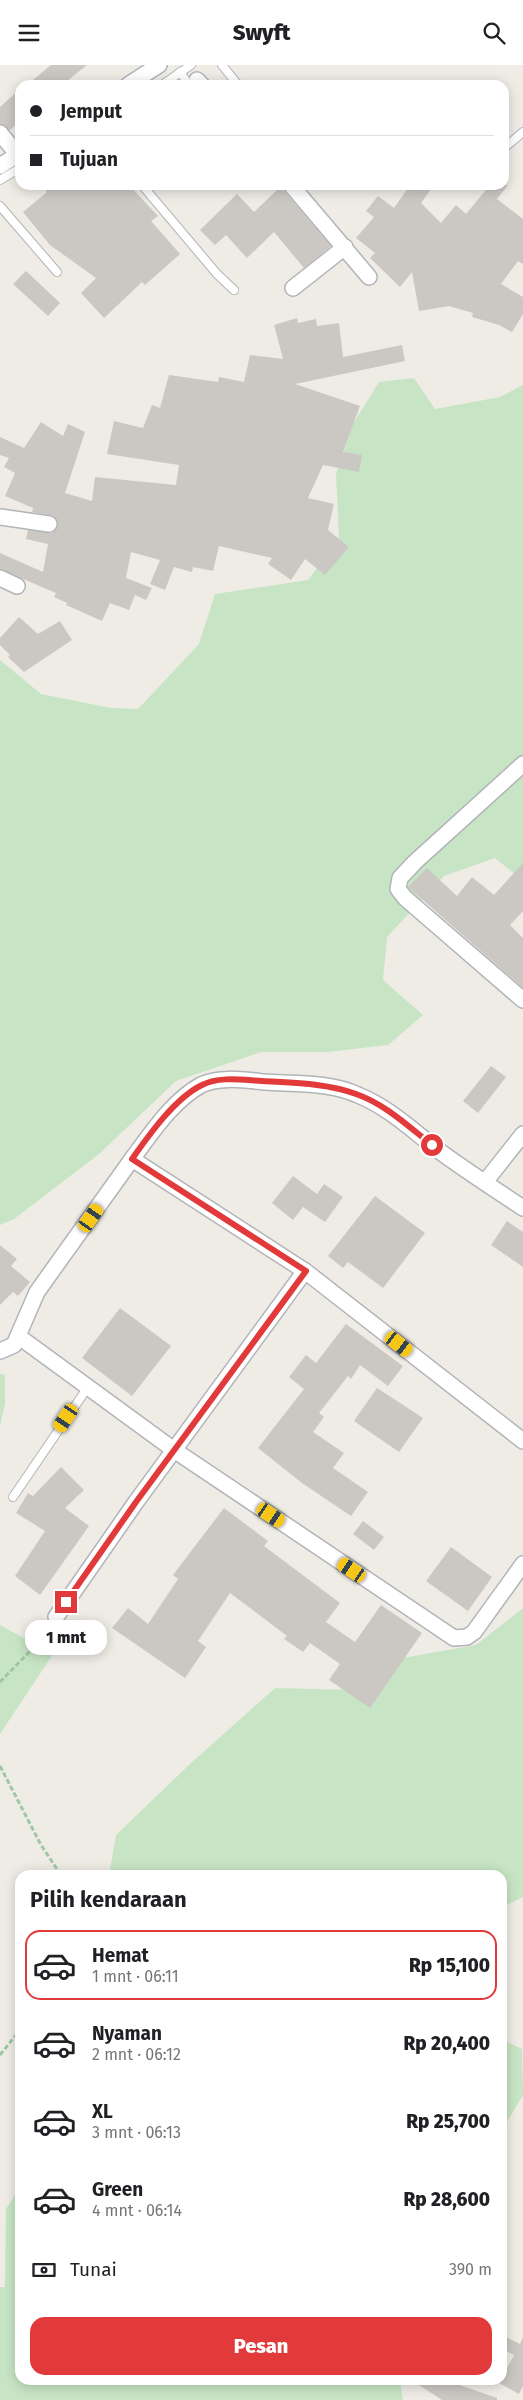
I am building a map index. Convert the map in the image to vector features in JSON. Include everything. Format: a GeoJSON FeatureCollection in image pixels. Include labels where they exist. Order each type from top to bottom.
{"type":"FeatureCollection","features":[{"type":"Feature","properties":{"kind":"street"},"geometry":{"type":"LineString","coordinates":[[136,80],[159,65]]}},
{"type":"Feature","properties":{"kind":"street"},"geometry":{"type":"LineString","coordinates":[[0,133],[15,153]]}},
{"type":"Feature","properties":{"kind":"street"},"geometry":{"type":"LineString","coordinates":[[0,166],[15,160]]}},
{"type":"Feature","properties":{"kind":"street"},"geometry":{"type":"LineString","coordinates":[[295,190],[369,277]]}},
{"type":"Feature","properties":{"kind":"street"},"geometry":{"type":"LineString","coordinates":[[293,288],[344,247]]}},
{"type":"Feature","properties":{"kind":"street"},"geometry":{"type":"LineString","coordinates":[[0,517],[49,524]]}},
{"type":"Feature","properties":{"kind":"street"},"geometry":{"type":"LineString","coordinates":[[0,578],[18,586]]}},
{"type":"Feature","properties":{"kind":"street"},"geometry":{"type":"LineString","coordinates":[[523,764],[415,862],[400,878],[398,889],[405,898],[523,1000]]}},
{"type":"Feature","properties":{"kind":"street"},"geometry":{"type":"LineString","coordinates":[[0,1351],[14,1345],[38,1292],[153,1130],[184,1098],[202,1085],[217,1081],[239,1080],[309,1084],[358,1094],[389,1111],[442,1153],[523,1208]]}},
{"type":"Feature","properties":{"kind":"street"},"geometry":{"type":"LineString","coordinates":[[485,1181],[523,1134]]}},
{"type":"Feature","properties":{"kind":"street"},"geometry":{"type":"LineString","coordinates":[[132,1159],[306,1271],[523,1441]]}},
{"type":"Feature","properties":{"kind":"street"},"geometry":{"type":"LineString","coordinates":[[56,1617],[174,1449],[306,1271]]}},
{"type":"Feature","properties":{"kind":"street"},"geometry":{"type":"LineString","coordinates":[[18,1336],[174,1449],[454,1638],[467,1637],[474,1632],[523,1564]]}},
{"type":"Feature","properties":{"kind":"lane"},"geometry":{"type":"LineString","coordinates":[[169,80],[191,65]]}},
{"type":"Feature","properties":{"kind":"lane"},"geometry":{"type":"LineString","coordinates":[[222,65],[234,80]]}},
{"type":"Feature","properties":{"kind":"lane"},"geometry":{"type":"LineString","coordinates":[[180,72],[186,80]]}},
{"type":"Feature","properties":{"kind":"lane"},"geometry":{"type":"LineString","coordinates":[[509,145],[523,132]]}},
{"type":"Feature","properties":{"kind":"lane"},"geometry":{"type":"LineString","coordinates":[[0,180],[15,163]]}},
{"type":"Feature","properties":{"kind":"lane"},"geometry":{"type":"LineString","coordinates":[[146,190],[217,274],[234,290]]}},
{"type":"Feature","properties":{"kind":"lane"},"geometry":{"type":"LineString","coordinates":[[0,206],[57,272]]}},
{"type":"Feature","properties":{"kind":"lane"},"geometry":{"type":"LineString","coordinates":[[13,1497],[88,1387]]}},
{"type":"Feature","properties":{"kind":"path"},"geometry":{"type":"LineString","coordinates":[[0,1682],[38,1643],[56,1617]]}},
{"type":"Feature","properties":{"kind":"path"},"geometry":{"type":"LineString","coordinates":[[0,1766],[40,1845],[58,1870]]}},
{"type":"Feature","properties":{"kind":"path"},"geometry":{"type":"LineString","coordinates":[[0,2055],[15,2036]]}},
{"type":"Feature","properties":{"kind":"green space"},"geometry":{"type":"Polygon","coordinates":[[[414,378],[435,409],[500,397],[523,385],[523,881],[495,858],[444,876],[387,937],[383,980],[423,1015],[388,1045],[327,1052],[261,1052],[176,1081],[99,1154],[14,1219],[0,1225],[0,660],[41,694],[111,708],[138,709],[199,644],[215,594],[308,580],[339,539],[336,474],[353,424],[379,382],[414,378]]]}},
{"type":"Feature","properties":{"kind":"green space"},"geometry":{"type":"Polygon","coordinates":[[[0,1374],[5,1375],[5,1404],[0,1426],[0,1374]]]}},
{"type":"Feature","properties":{"kind":"green space"},"geometry":{"type":"Polygon","coordinates":[[[523,1608],[523,1897],[507,1905],[507,1870],[110,1870],[116,1835],[191,1763],[275,1688],[355,1690],[391,1660],[476,1645],[523,1608]]]}},
{"type":"Feature","properties":{"kind":"green space"},"geometry":{"type":"Polygon","coordinates":[[[0,1625],[53,1654],[0,1734],[0,1625]]]}},
{"type":"Feature","properties":{"kind":"green space"},"geometry":{"type":"Polygon","coordinates":[[[507,2042],[522,2049],[523,2095],[507,2122],[507,2042]]]}},
{"type":"Feature","properties":{"kind":"green space"},"geometry":{"type":"Polygon","coordinates":[[[15,2195],[15,2385],[401,2385],[403,2400],[0,2400],[0,2287],[5,2287],[6,2209],[15,2195]]]}},
{"type":"Feature","properties":{"kind":"building"},"geometry":{"type":"Polygon","coordinates":[[[51,65],[87,65],[68,80],[33,80],[51,65]]]}},
{"type":"Feature","properties":{"kind":"building"},"geometry":{"type":"Polygon","coordinates":[[[15,94],[15,126],[10,130],[0,124],[0,107],[15,94]]]}},
{"type":"Feature","properties":{"kind":"building"},"geometry":{"type":"Polygon","coordinates":[[[45,190],[134,190],[158,216],[151,221],[180,254],[145,285],[142,282],[104,318],[81,293],[96,278],[50,245],[23,212],[47,192],[45,190]]]}},
{"type":"Feature","properties":{"kind":"building"},"geometry":{"type":"Polygon","coordinates":[[[277,190],[284,190],[331,246],[304,268],[274,232],[247,258],[226,235],[215,245],[200,230],[237,194],[254,212],[277,190]]]}},
{"type":"Feature","properties":{"kind":"building"},"geometry":{"type":"Polygon","coordinates":[[[407,190],[430,190],[421,203],[441,223],[456,205],[466,214],[486,190],[504,190],[497,199],[523,219],[523,264],[518,261],[501,284],[523,297],[523,314],[512,332],[499,325],[472,317],[473,313],[449,306],[419,311],[412,272],[400,287],[370,258],[375,253],[356,238],[374,217],[366,211],[378,196],[394,208],[407,190]]]}},
{"type":"Feature","properties":{"kind":"building"},"geometry":{"type":"Polygon","coordinates":[[[26,271],[60,303],[48,316],[13,284],[26,271]]]}},
{"type":"Feature","properties":{"kind":"building"},"geometry":{"type":"Polygon","coordinates":[[[297,318],[298,323],[316,319],[317,326],[339,323],[343,357],[402,345],[405,361],[295,384],[360,406],[343,452],[362,455],[359,472],[323,465],[308,498],[334,504],[328,530],[349,547],[325,575],[305,559],[291,580],[268,564],[272,558],[219,546],[213,571],[193,567],[192,572],[174,567],[165,590],[150,584],[160,560],[131,552],[126,578],[152,588],[146,600],[135,595],[129,610],[110,603],[102,621],[66,605],[67,603],[54,597],[56,593],[0,569],[0,553],[43,572],[48,544],[26,539],[28,530],[52,533],[58,525],[54,516],[32,512],[33,508],[5,496],[15,473],[4,467],[9,458],[0,455],[0,437],[24,448],[41,422],[63,436],[68,424],[85,432],[65,493],[92,501],[95,477],[176,485],[179,465],[107,454],[114,421],[143,428],[152,405],[160,408],[169,375],[218,382],[219,377],[244,382],[250,355],[283,359],[274,325],[297,318]]]}},
{"type":"Feature","properties":{"kind":"building"},"geometry":{"type":"Polygon","coordinates":[[[19,617],[38,634],[60,621],[72,640],[24,672],[8,657],[10,655],[0,645],[0,638],[19,617]]]}},
{"type":"Feature","properties":{"kind":"building"},"geometry":{"type":"Polygon","coordinates":[[[523,863],[523,911],[510,925],[523,938],[523,988],[408,887],[427,868],[457,896],[472,877],[494,895],[523,863]]]}},
{"type":"Feature","properties":{"kind":"building"},"geometry":{"type":"Polygon","coordinates":[[[491,1066],[506,1077],[478,1113],[463,1101],[491,1066]]]}},
{"type":"Feature","properties":{"kind":"building"},"geometry":{"type":"Polygon","coordinates":[[[293,1176],[317,1194],[324,1184],[343,1197],[325,1222],[303,1207],[293,1220],[272,1203],[293,1176]]]}},
{"type":"Feature","properties":{"kind":"building"},"geometry":{"type":"Polygon","coordinates":[[[375,1196],[425,1233],[383,1288],[348,1262],[343,1268],[328,1256],[375,1196]]]}},
{"type":"Feature","properties":{"kind":"building"},"geometry":{"type":"Polygon","coordinates":[[[507,1221],[523,1232],[523,1267],[491,1245],[507,1221]]]}},
{"type":"Feature","properties":{"kind":"building"},"geometry":{"type":"Polygon","coordinates":[[[0,1245],[17,1259],[11,1266],[30,1282],[18,1296],[13,1292],[0,1305],[0,1245]]]}},
{"type":"Feature","properties":{"kind":"building"},"geometry":{"type":"Polygon","coordinates":[[[120,1308],[171,1346],[132,1396],[82,1358],[120,1308]]]}},
{"type":"Feature","properties":{"kind":"building"},"geometry":{"type":"Polygon","coordinates":[[[346,1324],[403,1366],[388,1386],[360,1365],[351,1379],[348,1376],[319,1413],[324,1417],[313,1432],[344,1453],[333,1468],[368,1492],[351,1516],[302,1483],[258,1448],[304,1389],[289,1377],[306,1355],[316,1363],[346,1324]]]}},
{"type":"Feature","properties":{"kind":"building"},"geometry":{"type":"Polygon","coordinates":[[[377,1388],[423,1418],[399,1452],[354,1421],[377,1388]]]}},
{"type":"Feature","properties":{"kind":"building"},"geometry":{"type":"Polygon","coordinates":[[[61,1467],[84,1490],[65,1508],[89,1526],[40,1595],[15,1576],[45,1531],[16,1513],[28,1493],[33,1496],[61,1467]]]}},
{"type":"Feature","properties":{"kind":"building"},"geometry":{"type":"Polygon","coordinates":[[[224,1508],[268,1541],[264,1546],[340,1603],[326,1622],[355,1642],[381,1605],[422,1633],[370,1708],[329,1680],[340,1664],[310,1643],[303,1652],[284,1639],[287,1636],[230,1593],[198,1641],[206,1647],[185,1678],[112,1628],[128,1608],[148,1624],[178,1579],[173,1575],[224,1508]]]}},
{"type":"Feature","properties":{"kind":"building"},"geometry":{"type":"Polygon","coordinates":[[[363,1521],[384,1537],[374,1550],[353,1534],[363,1521]]]}},
{"type":"Feature","properties":{"kind":"building"},"geometry":{"type":"Polygon","coordinates":[[[451,1547],[492,1577],[468,1611],[426,1581],[451,1547]]]}},
{"type":"Feature","properties":{"kind":"building"},"geometry":{"type":"Polygon","coordinates":[[[523,2337],[523,2386],[519,2394],[503,2385],[507,2385],[507,2368],[514,2355],[507,2352],[507,2338],[520,2344],[523,2337]]]}},
{"type":"Feature","properties":{"kind":"building"},"geometry":{"type":"Polygon","coordinates":[[[419,2385],[459,2385],[497,2398],[497,2400],[442,2400],[419,2385]]]}},
{"type":"Feature","properties":{"kind":"route"},"geometry":{"type":"LineString","coordinates":[[66,1602],[174,1449],[213,1400],[306,1271],[132,1159],[153,1130],[184,1098],[202,1085],[217,1081],[239,1080],[309,1084],[358,1094],[389,1111],[432,1145]]}}]}
